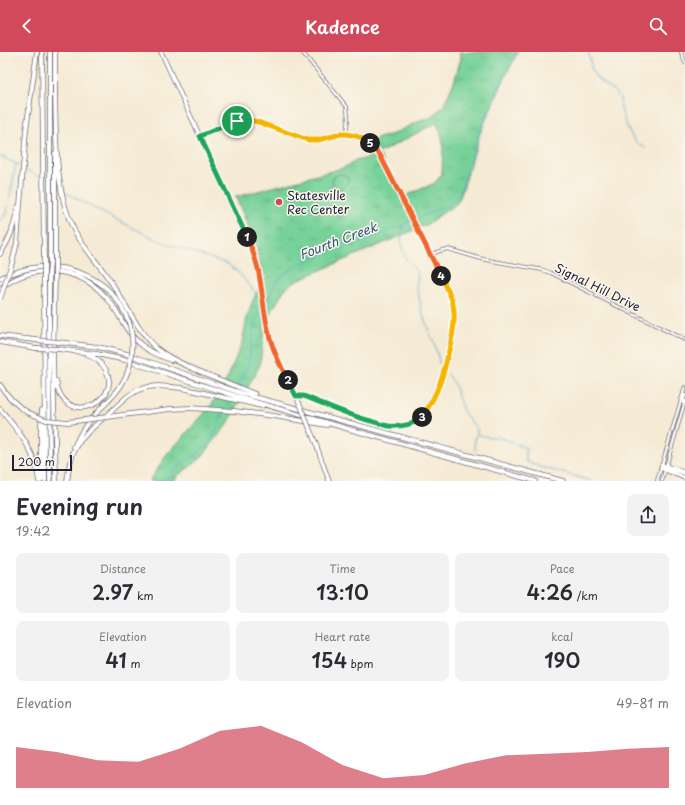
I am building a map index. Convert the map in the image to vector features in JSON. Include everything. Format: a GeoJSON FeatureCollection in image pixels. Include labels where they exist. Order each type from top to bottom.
{"type":"FeatureCollection","features":[{"type":"Feature","properties":{"kind":"highway"},"geometry":{"type":"LineString","coordinates":[[0,299],[17,243],[28,108],[37,52]]}},
{"type":"Feature","properties":{"kind":"highway"},"geometry":{"type":"LineString","coordinates":[[42,52],[45,481]]}},
{"type":"Feature","properties":{"kind":"highway"},"geometry":{"type":"LineString","coordinates":[[50,52],[50,481]]}},
{"type":"Feature","properties":{"kind":"highway"},"geometry":{"type":"LineString","coordinates":[[55,52],[55,275],[53,360],[56,481]]}},
{"type":"Feature","properties":{"kind":"highway"},"geometry":{"type":"LineString","coordinates":[[55,89],[57,150],[60,182],[64,201],[72,225],[78,237],[111,282],[142,332],[152,344],[177,361],[231,384],[244,396]]}},
{"type":"Feature","properties":{"kind":"highway"},"geometry":{"type":"LineString","coordinates":[[0,254],[14,227],[21,189]]}},
{"type":"Feature","properties":{"kind":"highway"},"geometry":{"type":"LineString","coordinates":[[0,278],[22,270],[40,267],[58,267],[78,272],[104,286],[119,303],[129,322],[132,338],[132,359],[125,380],[116,393],[85,426],[73,450],[67,479]]}},
{"type":"Feature","properties":{"kind":"highway"},"geometry":{"type":"LineString","coordinates":[[0,289],[20,277],[40,272],[62,272],[81,278],[94,285],[105,295],[113,305],[129,332],[150,352],[190,367]]}},
{"type":"Feature","properties":{"kind":"highway"},"geometry":{"type":"LineString","coordinates":[[0,336],[98,347],[127,354],[300,415],[535,481]]}},
{"type":"Feature","properties":{"kind":"highway"},"geometry":{"type":"LineString","coordinates":[[0,342],[36,348],[97,354],[125,360],[226,390]]}},
{"type":"Feature","properties":{"kind":"highway"},"geometry":{"type":"LineString","coordinates":[[53,360],[57,390],[61,397],[73,406],[89,407],[101,400],[106,392],[108,374],[103,365],[97,360],[78,352]]}},
{"type":"Feature","properties":{"kind":"highway"},"geometry":{"type":"LineString","coordinates":[[40,481],[40,426],[44,380]]}},
{"type":"Feature","properties":{"kind":"highway"},"geometry":{"type":"LineString","coordinates":[[0,385],[4,392],[15,403],[27,412],[46,420],[68,422],[170,409],[195,408],[274,416],[349,429]]}},
{"type":"Feature","properties":{"kind":"highway"},"geometry":{"type":"LineString","coordinates":[[70,464],[73,453],[80,441],[128,396],[138,390],[148,387],[171,386],[222,397],[244,396],[278,403],[563,481]]}},
{"type":"Feature","properties":{"kind":"highway"},"geometry":{"type":"LineString","coordinates":[[0,409],[27,443],[40,481]]}},
{"type":"Feature","properties":{"kind":"highway"},"geometry":{"type":"LineString","coordinates":[[664,467],[685,473]]}},
{"type":"Feature","properties":{"kind":"highway"},"geometry":{"type":"LineString","coordinates":[[664,467],[685,478]]}},
{"type":"Feature","properties":{"kind":"main road"},"geometry":{"type":"LineString","coordinates":[[161,52],[254,254],[259,274],[270,339],[299,402],[329,481]]}},
{"type":"Feature","properties":{"kind":"street"},"geometry":{"type":"LineString","coordinates":[[302,52],[347,107],[348,118],[346,134]]}},
{"type":"Feature","properties":{"kind":"street"},"geometry":{"type":"LineString","coordinates":[[681,52],[685,63]]}},
{"type":"Feature","properties":{"kind":"street"},"geometry":{"type":"LineString","coordinates":[[200,136],[230,123],[250,120],[308,140],[318,140],[341,134],[356,136],[364,139],[370,143],[380,155],[452,298],[454,324],[445,368],[438,389],[421,418],[412,423],[401,426],[389,426],[354,416],[304,396],[296,396]]}},
{"type":"Feature","properties":{"kind":"street","name":"Signal Hill Drive"},"geometry":{"type":"LineString","coordinates":[[430,255],[437,251],[448,249],[482,259],[543,270],[556,275],[685,340]]}},
{"type":"Feature","properties":{"kind":"street"},"geometry":{"type":"LineString","coordinates":[[662,481],[664,467],[685,387]]}},
{"type":"Feature","properties":{"kind":"street"},"geometry":{"type":"LineString","coordinates":[[682,409],[685,395]]}},
{"type":"Feature","properties":{"kind":"street"},"geometry":{"type":"LineString","coordinates":[[677,421],[685,401]]}},
{"type":"Feature","properties":{"kind":"street"},"geometry":{"type":"LineString","coordinates":[[657,481],[664,467]]}},
{"type":"Feature","properties":{"kind":"green space"},"geometry":{"type":"Polygon","coordinates":[[[459,52],[518,52],[480,133],[460,198],[457,203],[426,225],[295,281],[284,290],[264,325],[260,365],[229,422],[200,459],[177,476],[173,481],[149,481],[166,456],[211,406],[228,377],[242,342],[247,318],[253,300],[263,281],[256,246],[236,197],[343,168],[356,161],[380,155],[403,197],[435,183],[442,174],[443,146],[442,136],[436,123],[379,153],[370,143],[432,117],[443,107],[454,82],[461,58],[459,52]]]}},
{"type":"Feature","properties":{"kind":"green space"},"geometry":{"type":"Polygon","coordinates":[[[339,174],[347,176],[349,178],[348,181],[342,188],[334,188],[332,180],[339,174]]]}},
{"type":"Feature","properties":{"kind":"waterway","name":"Fourth Creek"},"geometry":{"type":"LineString","coordinates":[[414,219],[445,207],[460,194],[480,133],[518,52]]}},
{"type":"Feature","properties":{"kind":"waterway"},"geometry":{"type":"LineString","coordinates":[[588,52],[593,73],[618,96],[620,99],[623,117],[630,133],[635,140],[645,148]]}},
{"type":"Feature","properties":{"kind":"waterway"},"geometry":{"type":"LineString","coordinates":[[0,156],[21,166]]}},
{"type":"Feature","properties":{"kind":"waterway"},"geometry":{"type":"LineString","coordinates":[[0,221],[7,212],[16,164]]}},
{"type":"Feature","properties":{"kind":"waterway"},"geometry":{"type":"LineString","coordinates":[[25,169],[41,177]]}},
{"type":"Feature","properties":{"kind":"waterway"},"geometry":{"type":"LineString","coordinates":[[63,191],[101,212],[162,242],[228,264],[240,274],[261,298]]}},
{"type":"Feature","properties":{"kind":"waterway","name":"Fourth Creek"},"geometry":{"type":"LineString","coordinates":[[265,304],[277,280],[294,267],[324,253],[372,238],[412,221]]}},
{"type":"Feature","properties":{"kind":"waterway"},"geometry":{"type":"LineString","coordinates":[[404,226],[401,237],[402,248],[406,260],[417,273],[418,278],[416,285],[424,318],[443,369]]}},
{"type":"Feature","properties":{"kind":"waterway","name":"Fourth Creek"},"geometry":{"type":"LineString","coordinates":[[239,385],[248,365],[255,321],[262,308]]}},
{"type":"Feature","properties":{"kind":"waterway"},"geometry":{"type":"LineString","coordinates":[[448,374],[454,384],[463,411],[477,429],[477,434],[488,437],[498,437],[526,448],[526,461],[534,465],[592,481]]}},
{"type":"Feature","properties":{"kind":"waterway","name":"Fourth Creek"},"geometry":{"type":"LineString","coordinates":[[225,409],[231,400]]}},
{"type":"Feature","properties":{"kind":"waterway","name":"Fourth Creek"},"geometry":{"type":"LineString","coordinates":[[164,481],[175,469],[197,454],[210,441],[224,412]]}},
{"type":"Feature","properties":{"kind":"waterway"},"geometry":{"type":"LineString","coordinates":[[475,450],[475,437],[477,434]]}},
{"type":"Feature","properties":{"kind":"place","name":"Statesville Rec Center"},"geometry":{"type":"Point","coordinates":[279,202]}},
{"type":"Feature","properties":{"kind":"route"},"geometry":{"type":"LineString","coordinates":[[250,120],[258,122],[308,140],[318,140],[341,134],[349,134],[364,139],[370,143],[380,155],[453,302],[453,332],[442,379],[424,414],[417,421],[401,426],[384,425],[354,416],[304,396],[296,396],[270,339],[259,274],[254,254],[200,136],[237,121],[250,120]]}}]}
